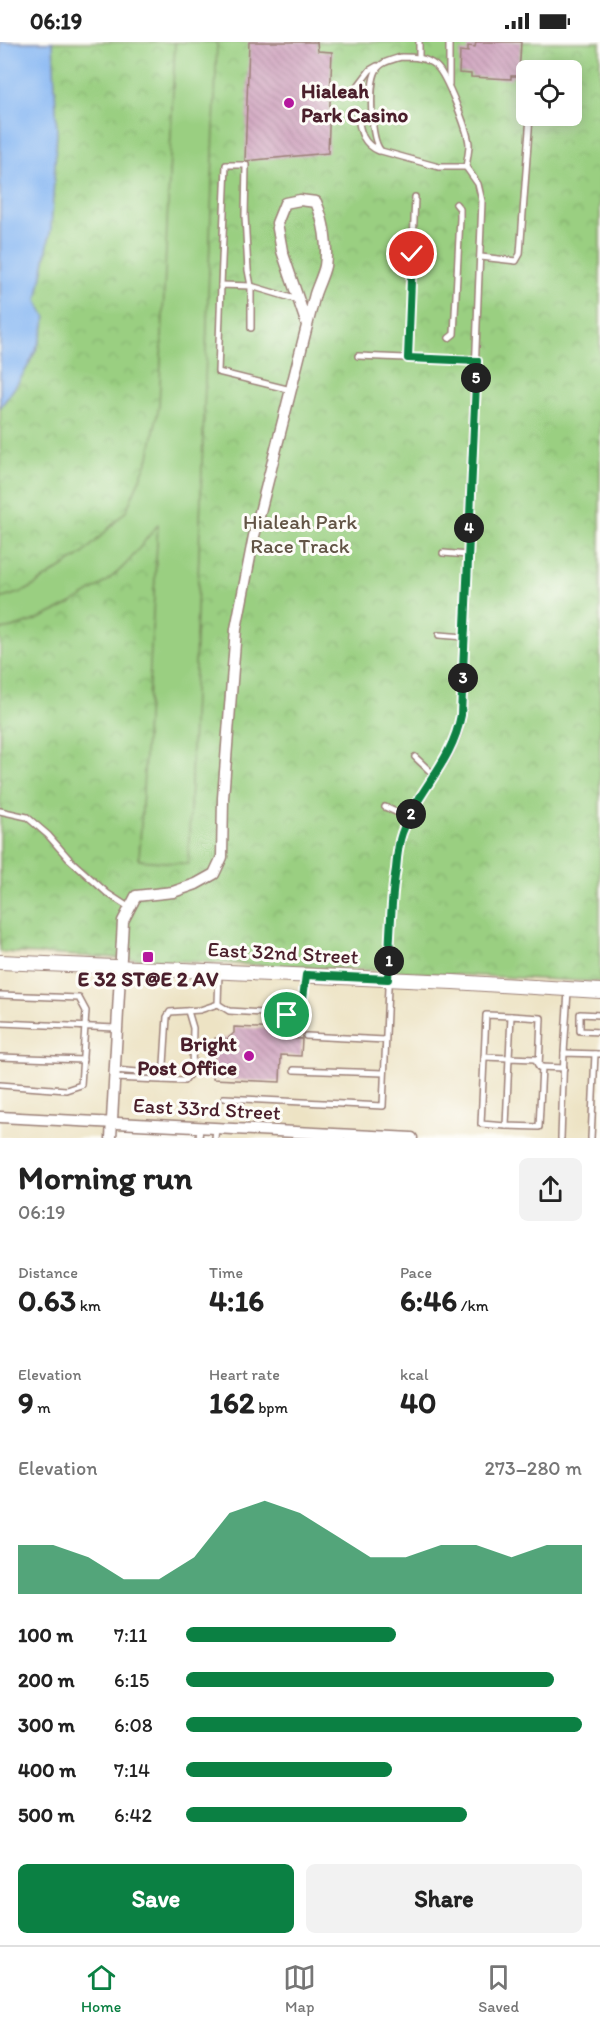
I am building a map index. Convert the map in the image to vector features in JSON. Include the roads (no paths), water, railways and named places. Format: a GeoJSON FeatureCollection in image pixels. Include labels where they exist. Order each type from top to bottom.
{"type":"FeatureCollection","features":[{"type":"Feature","properties":{"kind":"street"},"geometry":{"type":"LineString","coordinates":[[111,1138],[123,921],[136,896],[173,892],[196,884],[214,874],[222,857],[223,798],[236,628],[254,536],[307,325],[325,265],[325,237],[321,214],[316,202],[300,200],[285,202],[277,223],[282,251],[307,325]]}},
{"type":"Feature","properties":{"kind":"street","name":"East 32nd Street"},"geometry":{"type":"LineString","coordinates":[[0,962],[388,979],[600,992]]}},
{"type":"Feature","properties":{"kind":"street","name":"East 33rd Street"},"geometry":{"type":"LineString","coordinates":[[0,1117],[111,1123],[200,1133],[412,1138]]}},
{"type":"Feature","properties":{"kind":"lane"},"geometry":{"type":"LineString","coordinates":[[419,42],[419,58]]}},
{"type":"Feature","properties":{"kind":"lane"},"geometry":{"type":"LineString","coordinates":[[448,86],[449,42]]}},
{"type":"Feature","properties":{"kind":"lane"},"geometry":{"type":"LineString","coordinates":[[224,1098],[383,1106],[392,893],[399,843],[416,803],[448,756],[458,733],[461,715],[482,201],[478,184],[466,167],[469,141],[439,68],[427,60],[401,57],[370,70],[358,86]]}},
{"type":"Feature","properties":{"kind":"lane"},"geometry":{"type":"LineString","coordinates":[[381,64],[376,69],[373,79],[372,121],[374,138],[381,151]]}},
{"type":"Feature","properties":{"kind":"lane"},"geometry":{"type":"LineString","coordinates":[[358,117],[360,133],[370,147],[439,167],[466,167]]}},
{"type":"Feature","properties":{"kind":"lane"},"geometry":{"type":"LineString","coordinates":[[481,257],[516,261],[520,254],[529,126]]}},
{"type":"Feature","properties":{"kind":"lane"},"geometry":{"type":"LineString","coordinates":[[251,328],[251,286],[245,216],[246,165],[226,165],[218,372],[291,390]]}},
{"type":"Feature","properties":{"kind":"lane"},"geometry":{"type":"LineString","coordinates":[[408,358],[415,197]]}},
{"type":"Feature","properties":{"kind":"lane"},"geometry":{"type":"LineString","coordinates":[[449,338],[454,334],[457,285],[460,209],[456,204]]}},
{"type":"Feature","properties":{"kind":"lane"},"geometry":{"type":"LineString","coordinates":[[221,285],[251,286],[298,300]]}},
{"type":"Feature","properties":{"kind":"lane"},"geometry":{"type":"LineString","coordinates":[[358,356],[477,361]]}},
{"type":"Feature","properties":{"kind":"lane"},"geometry":{"type":"LineString","coordinates":[[443,553],[468,555]]}},
{"type":"Feature","properties":{"kind":"lane"},"geometry":{"type":"LineString","coordinates":[[439,635],[465,637]]}},
{"type":"Feature","properties":{"kind":"lane"},"geometry":{"type":"LineString","coordinates":[[415,757],[435,775]]}},
{"type":"Feature","properties":{"kind":"lane"},"geometry":{"type":"LineString","coordinates":[[385,807],[409,818]]}},
{"type":"Feature","properties":{"kind":"lane"},"geometry":{"type":"LineString","coordinates":[[0,811],[27,817],[48,835],[69,860],[107,893],[130,908]]}},
{"type":"Feature","properties":{"kind":"lane"},"geometry":{"type":"LineString","coordinates":[[218,1004],[219,971]]}},
{"type":"Feature","properties":{"kind":"lane"},"geometry":{"type":"LineString","coordinates":[[218,1004],[229,1011],[294,1014],[302,1006],[306,975]]}},
{"type":"Feature","properties":{"kind":"lane"},"geometry":{"type":"LineString","coordinates":[[561,1138],[568,989]]}},
{"type":"Feature","properties":{"kind":"lane"},"geometry":{"type":"LineString","coordinates":[[0,995],[79,998],[86,1011],[81,1085],[66,1090],[0,1085]]}},
{"type":"Feature","properties":{"kind":"lane"},"geometry":{"type":"LineString","coordinates":[[163,1077],[167,1017],[170,1012],[200,1010],[218,1004]]}},
{"type":"Feature","properties":{"kind":"lane"},"geometry":{"type":"LineString","coordinates":[[114,1074],[163,1077],[184,1081],[192,1071],[193,1028],[188,1011]]}},
{"type":"Feature","properties":{"kind":"lane"},"geometry":{"type":"LineString","coordinates":[[600,1015],[580,1014],[580,1032],[600,1032]]}},
{"type":"Feature","properties":{"kind":"lane"},"geometry":{"type":"LineString","coordinates":[[486,1015],[511,1016],[541,1018],[538,1127],[481,1124],[486,1015]]}},
{"type":"Feature","properties":{"kind":"lane"},"geometry":{"type":"LineString","coordinates":[[506,1126],[511,1016]]}},
{"type":"Feature","properties":{"kind":"lane"},"geometry":{"type":"LineString","coordinates":[[0,1023],[116,1028]]}},
{"type":"Feature","properties":{"kind":"lane"},"geometry":{"type":"LineString","coordinates":[[306,1036],[385,1040]]}},
{"type":"Feature","properties":{"kind":"lane"},"geometry":{"type":"LineString","coordinates":[[564,1053],[597,1054],[591,1138]]}},
{"type":"Feature","properties":{"kind":"lane"},"geometry":{"type":"LineString","coordinates":[[0,1057],[83,1060]]}},
{"type":"Feature","properties":{"kind":"lane"},"geometry":{"type":"LineString","coordinates":[[484,1057],[535,1059],[540,1067]]}},
{"type":"Feature","properties":{"kind":"lane"},"geometry":{"type":"LineString","coordinates":[[540,1067],[564,1068]]}},
{"type":"Feature","properties":{"kind":"lane"},"geometry":{"type":"LineString","coordinates":[[294,1070],[384,1073]]}},
{"type":"Feature","properties":{"kind":"water"},"geometry":{"type":"Polygon","coordinates":[[[0,42],[53,42],[57,132],[51,229],[37,301],[46,317],[29,365],[0,408],[0,42]]]}},
{"type":"Feature","properties":{"kind":"place","name":"Hialeah Park Casino"},"geometry":{"type":"Point","coordinates":[289,103]}},
{"type":"Feature","properties":{"kind":"place","name":"E 32 ST@E 2 AV"},"geometry":{"type":"Point","coordinates":[148,957]}},
{"type":"Feature","properties":{"kind":"place","name":"Bright Post Office"},"geometry":{"type":"Point","coordinates":[249,1056]}},
{"type":"Feature","properties":{"kind":"park label","name":"Hialeah Park Race Track"},"geometry":{"type":"Point","coordinates":[300,534]}}]}
